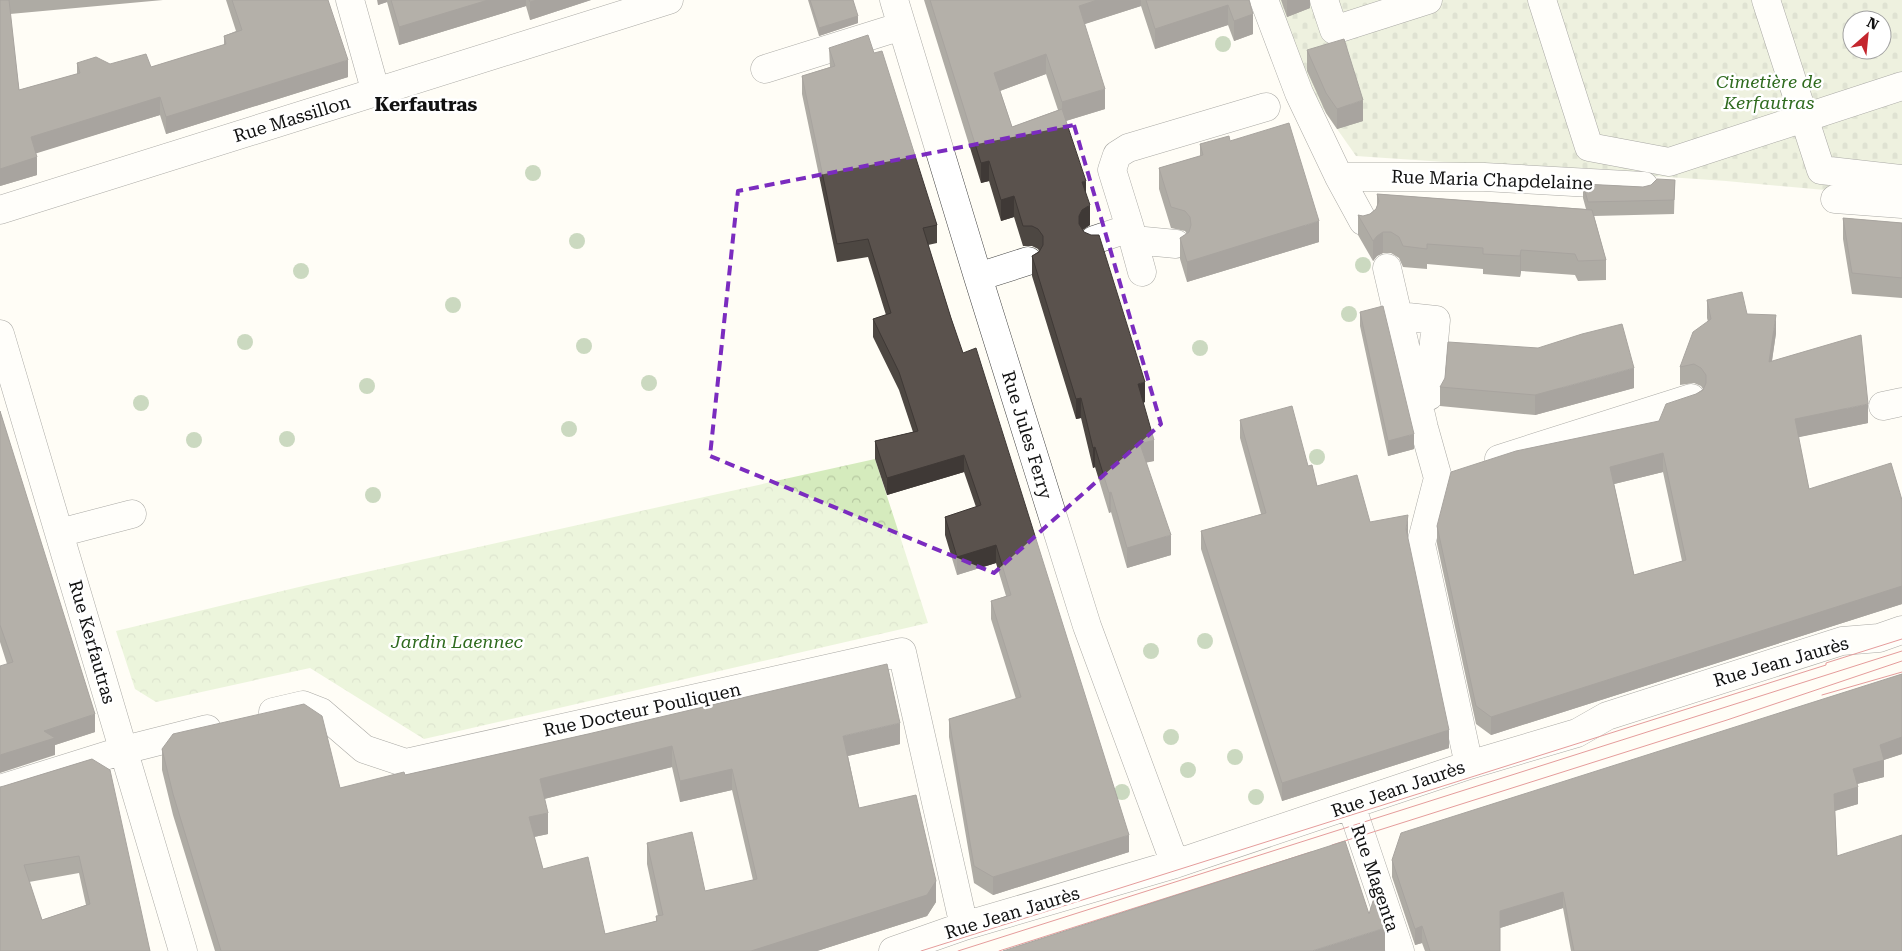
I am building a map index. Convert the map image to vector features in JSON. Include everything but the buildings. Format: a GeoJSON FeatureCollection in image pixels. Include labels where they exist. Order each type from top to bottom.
{"type":"FeatureCollection","features":[{"type":"Feature","properties":{"kind":"street"},"geometry":{"type":"LineString","coordinates":[[350,0],[376,93]]}},
{"type":"Feature","properties":{"kind":"street","name":"Rue Massillon"},"geometry":{"type":"LineString","coordinates":[[0,210],[669,0]]}},
{"type":"Feature","properties":{"kind":"street","name":"Rue Jules Ferry"},"geometry":{"type":"LineString","coordinates":[[894,0],[978,278],[1087,626],[1175,864]]}},
{"type":"Feature","properties":{"kind":"street"},"geometry":{"type":"LineString","coordinates":[[1264,0],[1299,93],[1363,221]]}},
{"type":"Feature","properties":{"kind":"street"},"geometry":{"type":"LineString","coordinates":[[1324,0],[1334,30],[1428,0]]}},
{"type":"Feature","properties":{"kind":"street"},"geometry":{"type":"LineString","coordinates":[[1542,0],[1589,147],[1669,162],[1902,86]]}},
{"type":"Feature","properties":{"kind":"street"},"geometry":{"type":"LineString","coordinates":[[1766,0],[1821,170],[1902,179]]}},
{"type":"Feature","properties":{"kind":"street"},"geometry":{"type":"LineString","coordinates":[[765,69],[902,26]]}},
{"type":"Feature","properties":{"kind":"street"},"geometry":{"type":"LineString","coordinates":[[1142,272],[1112,170],[1117,156],[1128,148],[1266,107]]}},
{"type":"Feature","properties":{"kind":"street","name":"Rue Maria Chapdelaine"},"geometry":{"type":"LineString","coordinates":[[1340,177],[1484,177],[1644,186]]}},
{"type":"Feature","properties":{"kind":"street"},"geometry":{"type":"LineString","coordinates":[[1835,199],[1902,204]]}},
{"type":"Feature","properties":{"kind":"street"},"geometry":{"type":"LineString","coordinates":[[1094,240],[1132,234],[1176,244]]}},
{"type":"Feature","properties":{"kind":"street"},"geometry":{"type":"LineString","coordinates":[[978,278],[1028,261]]}},
{"type":"Feature","properties":{"kind":"street"},"geometry":{"type":"LineString","coordinates":[[1387,268],[1424,428],[1457,472]]}},
{"type":"Feature","properties":{"kind":"street"},"geometry":{"type":"LineString","coordinates":[[1398,316],[1436,320],[1429,396]]}},
{"type":"Feature","properties":{"kind":"street","name":"Rue Kerfautras"},"geometry":{"type":"LineString","coordinates":[[0,334],[183,951]]}},
{"type":"Feature","properties":{"kind":"street"},"geometry":{"type":"LineString","coordinates":[[1469,765],[1421,544],[1457,472],[1691,398]]}},
{"type":"Feature","properties":{"kind":"street"},"geometry":{"type":"LineString","coordinates":[[59,533],[132,514]]}},
{"type":"Feature","properties":{"kind":"street","name":"Rue Jean Jaurès"},"geometry":{"type":"LineString","coordinates":[[909,949],[964,926],[1175,864],[1469,765],[1577,734],[1607,716],[1842,642],[1879,638],[1902,630]]}},
{"type":"Feature","properties":{"kind":"street","name":"Rue Docteur Pouliquen"},"geometry":{"type":"LineString","coordinates":[[0,789],[124,750],[302,705],[321,712],[364,749],[406,763],[902,652],[964,926]]}},
{"type":"Feature","properties":{"kind":"street","name":"Rue Magenta"},"geometry":{"type":"LineString","coordinates":[[1351,805],[1400,951]]}},
{"type":"Feature","properties":{"kind":"highlighted area"},"geometry":{"type":"Polygon","coordinates":[[[1074,125],[1161,424],[994,573],[710,456],[738,191],[1074,125]]]}},
{"type":"Feature","properties":{"kind":"green space","name":"Cimetière de Kerfautras"},"geometry":{"type":"Polygon","coordinates":[[[1278,0],[1902,0],[1902,197],[1726,181],[1356,156],[1307,86],[1278,0]]]}},
{"type":"Feature","properties":{"kind":"green space","name":"Jardin Laennec"},"geometry":{"type":"Polygon","coordinates":[[[875,459],[928,623],[424,739],[310,668],[156,702],[135,689],[116,631],[299,587],[875,459]]]}},
{"type":"Feature","properties":{"kind":"tram line"},"geometry":{"type":"LineString","coordinates":[[921,951],[1826,665],[1826,663],[1902,639]]}},
{"type":"Feature","properties":{"kind":"tram line"},"geometry":{"type":"LineString","coordinates":[[958,951],[1902,651]]}},
{"type":"Feature","properties":{"kind":"tram line"},"geometry":{"type":"LineString","coordinates":[[1332,845],[1727,720],[1902,661]]}},
{"type":"Feature","properties":{"kind":"tram line"},"geometry":{"type":"LineString","coordinates":[[1822,695],[1902,672]]}},
{"type":"Feature","properties":{"kind":"tram line"},"geometry":{"type":"LineString","coordinates":[[999,951],[1311,852]]}},
{"type":"Feature","properties":{"kind":"district","name":"Kerfautras"},"geometry":{"type":"Point","coordinates":[426,104]}}]}
